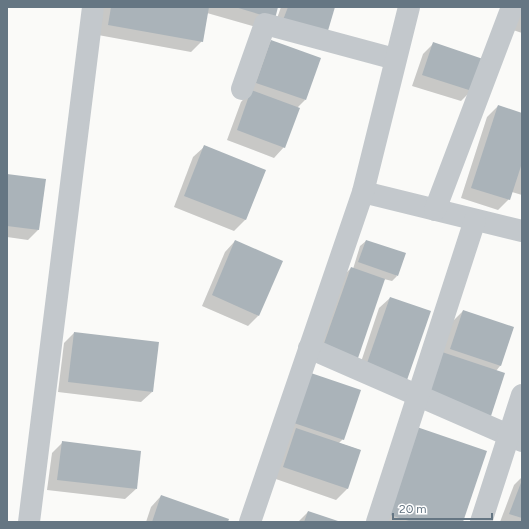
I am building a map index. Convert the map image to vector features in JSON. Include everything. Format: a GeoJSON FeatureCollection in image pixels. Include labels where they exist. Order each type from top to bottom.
{"type":"FeatureCollection","features":[{"type":"Feature","properties":{"kind":"street"},"geometry":{"type":"LineString","coordinates":[[29,522],[93,7]]}},
{"type":"Feature","properties":{"kind":"street"},"geometry":{"type":"LineString","coordinates":[[250,522],[364,192],[395,59],[409,7]]}},
{"type":"Feature","properties":{"kind":"street"},"geometry":{"type":"LineString","coordinates":[[435,210],[512,7]]}},
{"type":"Feature","properties":{"kind":"street"},"geometry":{"type":"LineString","coordinates":[[242,89],[265,24],[395,59]]}},
{"type":"Feature","properties":{"kind":"street"},"geometry":{"type":"LineString","coordinates":[[364,192],[522,231]]}},
{"type":"Feature","properties":{"kind":"street"},"geometry":{"type":"LineString","coordinates":[[377,522],[475,220]]}},
{"type":"Feature","properties":{"kind":"street"},"geometry":{"type":"LineString","coordinates":[[309,348],[516,437]]}},
{"type":"Feature","properties":{"kind":"street"},"geometry":{"type":"LineString","coordinates":[[481,522],[516,437],[522,395]]}},
{"type":"Feature","properties":{"kind":"building"},"geometry":{"type":"Polygon","coordinates":[[[111,7],[209,7],[203,42],[108,25],[111,7]]]}},
{"type":"Feature","properties":{"kind":"building"},"geometry":{"type":"Polygon","coordinates":[[[235,7],[278,7],[275,19],[235,7]]]}},
{"type":"Feature","properties":{"kind":"building"},"geometry":{"type":"Polygon","coordinates":[[[288,7],[335,7],[327,34],[283,20],[288,7]]]}},
{"type":"Feature","properties":{"kind":"building"},"geometry":{"type":"Polygon","coordinates":[[[271,40],[321,58],[306,100],[256,83],[271,40]]]}},
{"type":"Feature","properties":{"kind":"building"},"geometry":{"type":"Polygon","coordinates":[[[433,42],[483,59],[472,91],[422,75],[433,42]]]}},
{"type":"Feature","properties":{"kind":"building"},"geometry":{"type":"Polygon","coordinates":[[[251,90],[300,108],[285,148],[237,130],[251,90]]]}},
{"type":"Feature","properties":{"kind":"building"},"geometry":{"type":"Polygon","coordinates":[[[498,105],[522,113],[522,163],[510,200],[471,188],[498,105]]]}},
{"type":"Feature","properties":{"kind":"building"},"geometry":{"type":"Polygon","coordinates":[[[204,145],[266,170],[246,220],[184,196],[204,145]]]}},
{"type":"Feature","properties":{"kind":"building"},"geometry":{"type":"Polygon","coordinates":[[[7,174],[46,179],[39,230],[7,226],[7,174]]]}},
{"type":"Feature","properties":{"kind":"building"},"geometry":{"type":"Polygon","coordinates":[[[235,240],[283,261],[259,316],[212,295],[235,240]]]}},
{"type":"Feature","properties":{"kind":"building"},"geometry":{"type":"Polygon","coordinates":[[[366,240],[406,253],[398,276],[358,262],[366,240]]]}},
{"type":"Feature","properties":{"kind":"building"},"geometry":{"type":"Polygon","coordinates":[[[351,267],[385,279],[357,361],[322,349],[351,267]]]}},
{"type":"Feature","properties":{"kind":"building"},"geometry":{"type":"Polygon","coordinates":[[[390,297],[431,311],[407,380],[366,366],[390,297]]]}},
{"type":"Feature","properties":{"kind":"building"},"geometry":{"type":"Polygon","coordinates":[[[463,310],[514,327],[501,366],[450,349],[463,310]]]}},
{"type":"Feature","properties":{"kind":"building"},"geometry":{"type":"Polygon","coordinates":[[[74,332],[159,342],[153,392],[68,382],[74,332]]]}},
{"type":"Feature","properties":{"kind":"building"},"geometry":{"type":"Polygon","coordinates":[[[439,351],[505,373],[491,416],[425,394],[439,351]]]}},
{"type":"Feature","properties":{"kind":"building"},"geometry":{"type":"Polygon","coordinates":[[[308,372],[361,390],[344,440],[291,422],[308,372]]]}},
{"type":"Feature","properties":{"kind":"building"},"geometry":{"type":"Polygon","coordinates":[[[414,426],[487,451],[463,522],[412,522],[384,513],[414,426]]]}},
{"type":"Feature","properties":{"kind":"building"},"geometry":{"type":"Polygon","coordinates":[[[296,428],[361,450],[348,489],[283,467],[296,428]]]}},
{"type":"Feature","properties":{"kind":"building"},"geometry":{"type":"Polygon","coordinates":[[[62,441],[141,451],[137,489],[57,480],[62,441]]]}},
{"type":"Feature","properties":{"kind":"building"},"geometry":{"type":"Polygon","coordinates":[[[522,480],[522,518],[509,514],[522,480]]]}},
{"type":"Feature","properties":{"kind":"building"},"geometry":{"type":"Polygon","coordinates":[[[161,495],[229,519],[228,522],[152,522],[161,495]]]}},
{"type":"Feature","properties":{"kind":"building"},"geometry":{"type":"Polygon","coordinates":[[[308,511],[341,522],[304,522],[308,511]]]}}]}
